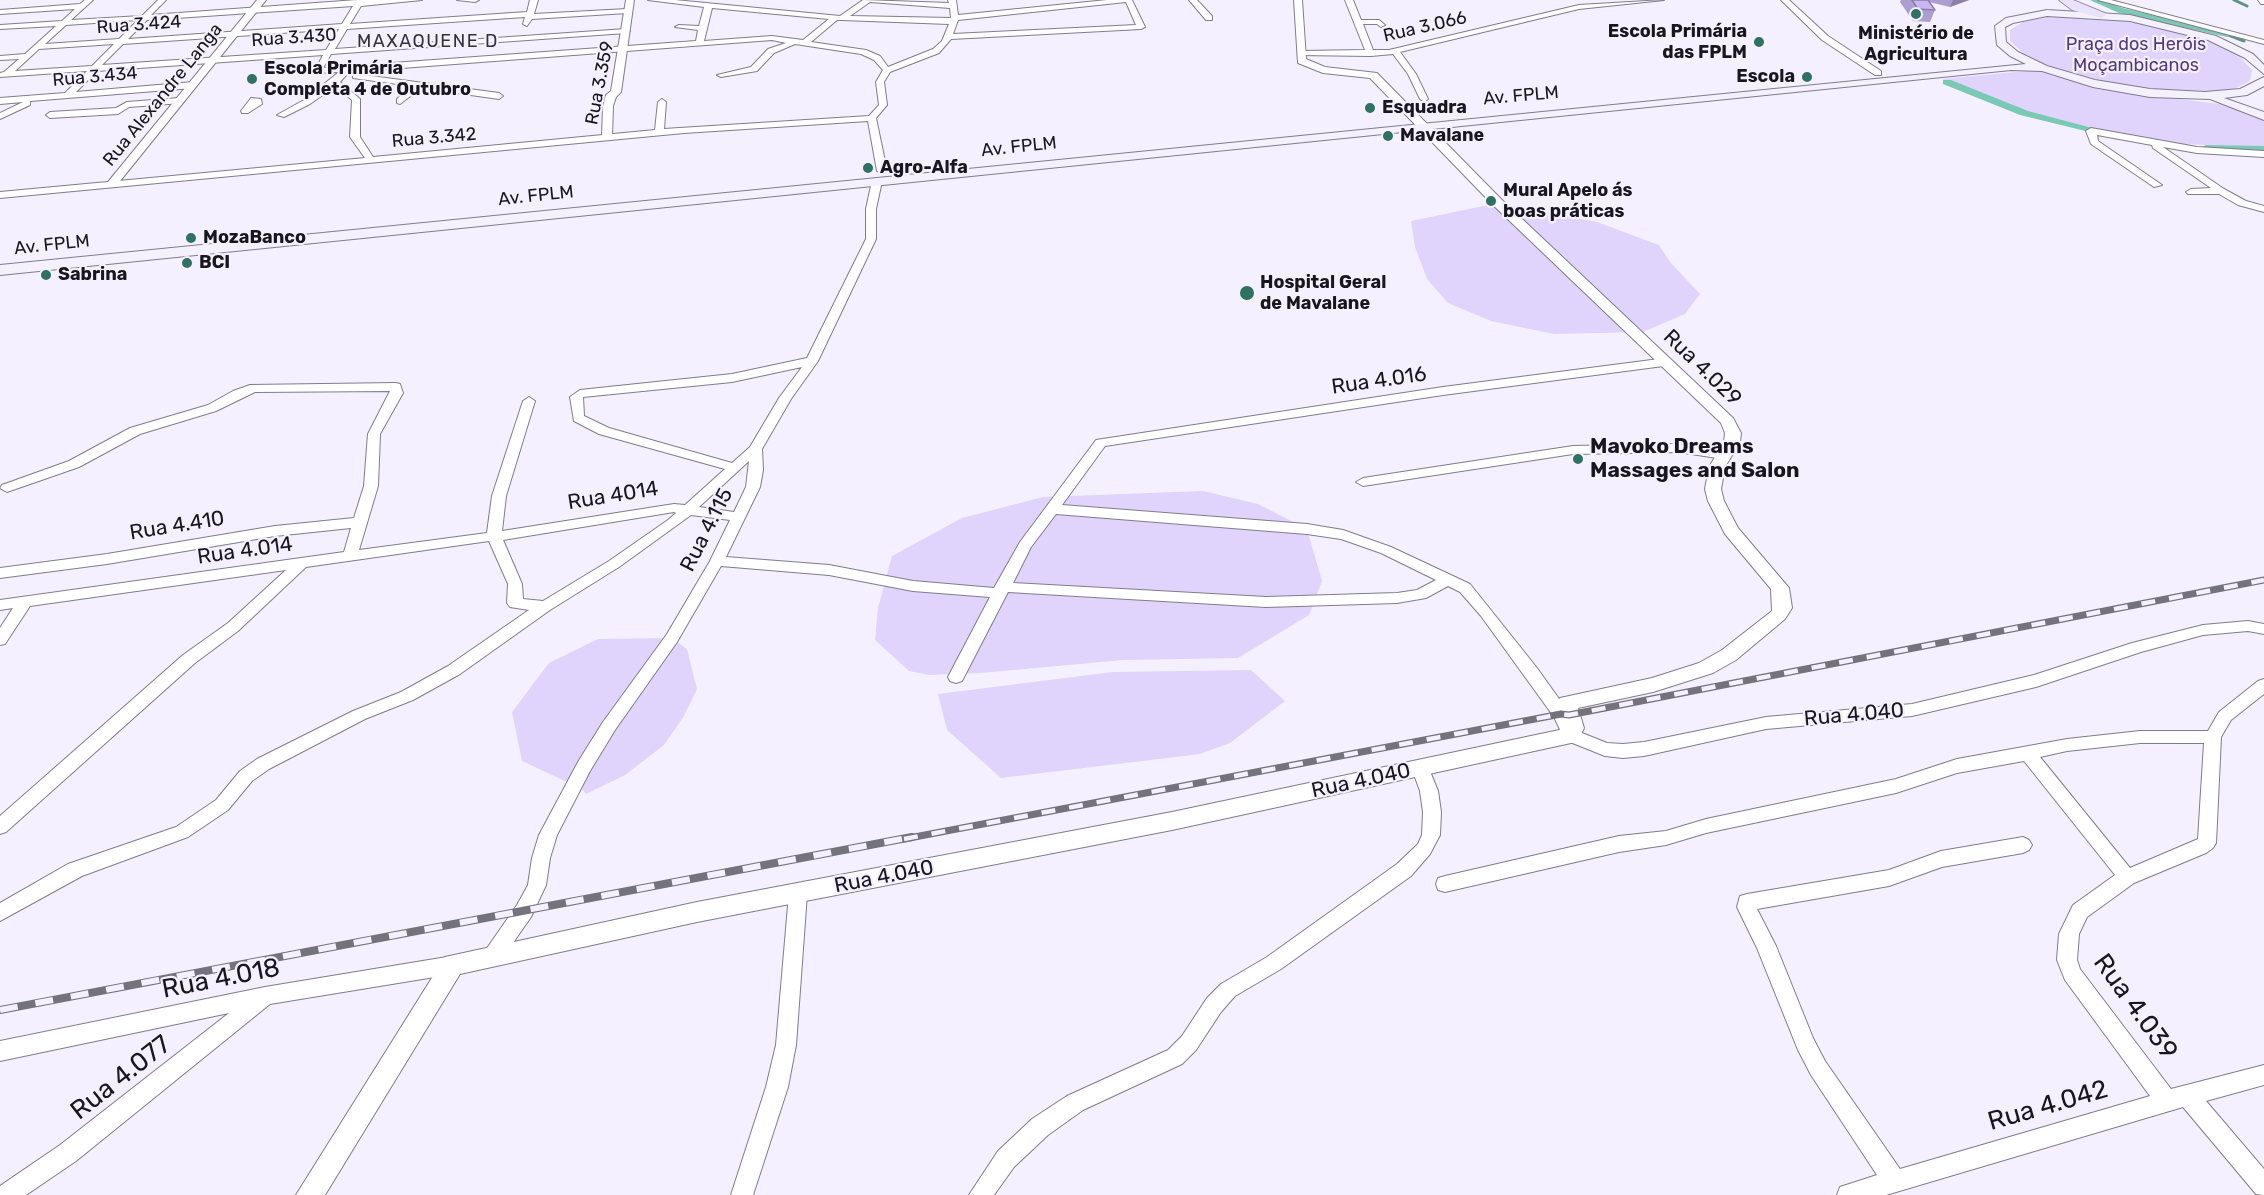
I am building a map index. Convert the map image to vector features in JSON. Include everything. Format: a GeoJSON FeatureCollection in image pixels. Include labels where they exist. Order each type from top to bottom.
{"type":"FeatureCollection","features":[{"type":"Feature","properties":{"kind":"main road"},"geometry":{"type":"LineString","coordinates":[[2048,13],[2056,8],[2051,0]]}},
{"type":"Feature","properties":{"kind":"main road"},"geometry":{"type":"LineString","coordinates":[[2066,0],[2076,7],[2186,30],[2234,47],[2249,56],[2264,71]]}},
{"type":"Feature","properties":{"kind":"main road"},"geometry":{"type":"LineString","coordinates":[[2102,14],[2048,13],[2018,17],[2000,26],[2001,43],[2014,54],[2043,68],[2121,89],[2205,96],[2243,92],[2257,87],[2264,81]]}},
{"type":"Feature","properties":{"kind":"main road"},"geometry":{"type":"LineString","coordinates":[[1424,120],[2000,61],[2012,58],[2014,54]]}},
{"type":"Feature","properties":{"kind":"main road","name":"Av. FPLM"},"geometry":{"type":"LineString","coordinates":[[0,270],[271,238],[1424,120],[2011,66],[2043,68]]}},
{"type":"Feature","properties":{"kind":"main road"},"geometry":{"type":"LineString","coordinates":[[2243,92],[2264,109]]}},
{"type":"Feature","properties":{"kind":"main road"},"geometry":{"type":"LineString","coordinates":[[2205,96],[2264,116]]}},
{"type":"Feature","properties":{"kind":"main road","name":"Av. FPLM"},"geometry":{"type":"LineString","coordinates":[[879,176],[1382,129],[1424,120]]}},
{"type":"Feature","properties":{"kind":"main road","name":"Av. FPLM"},"geometry":{"type":"LineString","coordinates":[[0,260],[271,238]]}},
{"type":"Feature","properties":{"kind":"street"},"geometry":{"type":"LineString","coordinates":[[2,13],[20,0]]}},
{"type":"Feature","properties":{"kind":"street"},"geometry":{"type":"LineString","coordinates":[[2,13],[100,0]]}},
{"type":"Feature","properties":{"kind":"street"},"geometry":{"type":"LineString","coordinates":[[68,95],[162,0]]}},
{"type":"Feature","properties":{"kind":"street","name":"Rua Alexandre Langa"},"geometry":{"type":"LineString","coordinates":[[112,184],[262,0]]}},
{"type":"Feature","properties":{"kind":"street"},"geometry":{"type":"LineString","coordinates":[[461,0],[476,0]]}},
{"type":"Feature","properties":{"kind":"street"},"geometry":{"type":"LineString","coordinates":[[515,58],[534,0]]}},
{"type":"Feature","properties":{"kind":"street","name":"Rua 3.359"},"geometry":{"type":"LineString","coordinates":[[607,137],[608,106],[611,95],[616,92],[630,0]]}},
{"type":"Feature","properties":{"kind":"street"},"geometry":{"type":"LineString","coordinates":[[652,0],[707,3],[839,18],[954,20],[1130,0],[1141,27],[949,36]]}},
{"type":"Feature","properties":{"kind":"street"},"geometry":{"type":"LineString","coordinates":[[804,44],[839,18],[870,0],[952,3],[954,20],[949,36],[936,51],[887,70],[880,82],[883,105],[872,118],[879,176]]}},
{"type":"Feature","properties":{"kind":"street"},"geometry":{"type":"LineString","coordinates":[[1052,0],[1058,8],[1062,31]]}},
{"type":"Feature","properties":{"kind":"street"},"geometry":{"type":"LineString","coordinates":[[1193,0],[1209,18]]}},
{"type":"Feature","properties":{"kind":"street"},"geometry":{"type":"LineString","coordinates":[[1298,0],[1301,53]]}},
{"type":"Feature","properties":{"kind":"street"},"geometry":{"type":"LineString","coordinates":[[1349,0],[1371,54]]}},
{"type":"Feature","properties":{"kind":"street","name":"Rua 3.066"},"geometry":{"type":"LineString","coordinates":[[1301,53],[1371,54],[1395,51],[1579,7],[1660,0]]}},
{"type":"Feature","properties":{"kind":"street"},"geometry":{"type":"LineString","coordinates":[[1785,0],[1825,38],[1878,73]]}},
{"type":"Feature","properties":{"kind":"street"},"geometry":{"type":"LineString","coordinates":[[2102,0],[2155,15],[2252,37],[2264,42]]}},
{"type":"Feature","properties":{"kind":"street"},"geometry":{"type":"LineString","coordinates":[[2128,0],[2155,15]]}},
{"type":"Feature","properties":{"kind":"street"},"geometry":{"type":"LineString","coordinates":[[360,1],[317,71],[344,72],[772,38],[792,43],[862,52],[874,56],[887,70]]}},
{"type":"Feature","properties":{"kind":"street"},"geometry":{"type":"LineString","coordinates":[[0,27],[360,1],[413,20],[390,67]]}},
{"type":"Feature","properties":{"kind":"street"},"geometry":{"type":"LineString","coordinates":[[2,77],[87,2]]}},
{"type":"Feature","properties":{"kind":"street"},"geometry":{"type":"LineString","coordinates":[[700,43],[707,3]]}},
{"type":"Feature","properties":{"kind":"street","name":"Rua 3.424"},"geometry":{"type":"LineString","coordinates":[[38,47],[344,27],[413,20],[627,11]]}},
{"type":"Feature","properties":{"kind":"street","name":"Rua 3.430"},"geometry":{"type":"LineString","coordinates":[[2,77],[330,50],[413,20],[469,41],[626,31]]}},
{"type":"Feature","properties":{"kind":"street"},"geometry":{"type":"LineString","coordinates":[[1358,22],[1379,22],[1381,25]]}},
{"type":"Feature","properties":{"kind":"street"},"geometry":{"type":"LineString","coordinates":[[679,27],[702,28]]}},
{"type":"Feature","properties":{"kind":"street"},"geometry":{"type":"LineString","coordinates":[[2234,47],[2264,31]]}},
{"type":"Feature","properties":{"kind":"street"},"geometry":{"type":"LineString","coordinates":[[2252,37],[2264,37]]}},
{"type":"Feature","properties":{"kind":"street"},"geometry":{"type":"LineString","coordinates":[[463,49],[469,41]]}},
{"type":"Feature","properties":{"kind":"street"},"geometry":{"type":"LineString","coordinates":[[720,75],[754,69],[771,51],[792,43]]}},
{"type":"Feature","properties":{"kind":"street"},"geometry":{"type":"LineString","coordinates":[[1395,51],[1412,74],[1424,99]]}},
{"type":"Feature","properties":{"kind":"street","name":"Rua 4.029"},"geometry":{"type":"LineString","coordinates":[[1301,53],[1301,61],[1323,70],[1373,75],[1424,120],[1506,211],[1728,421],[1733,433],[1732,442],[1717,467],[1713,489],[1719,510],[1731,530],[1780,588],[1783,608],[1761,630],[1706,668],[1653,685],[1567,703],[1574,728],[1571,735]]}},
{"type":"Feature","properties":{"kind":"street"},"geometry":{"type":"LineString","coordinates":[[0,58],[28,56]]}},
{"type":"Feature","properties":{"kind":"street"},"geometry":{"type":"LineString","coordinates":[[400,83],[425,65]]}},
{"type":"Feature","properties":{"kind":"street"},"geometry":{"type":"LineString","coordinates":[[344,72],[400,83],[499,96]]}},
{"type":"Feature","properties":{"kind":"street"},"geometry":{"type":"LineString","coordinates":[[281,115],[307,102],[335,82],[344,72]]}},
{"type":"Feature","properties":{"kind":"street"},"geometry":{"type":"LineString","coordinates":[[335,82],[356,99],[355,136],[372,160]]}},
{"type":"Feature","properties":{"kind":"street","name":"Rua 3.434"},"geometry":{"type":"LineString","coordinates":[[0,102],[193,85]]}},
{"type":"Feature","properties":{"kind":"street"},"geometry":{"type":"LineString","coordinates":[[400,101],[419,85]]}},
{"type":"Feature","properties":{"kind":"street"},"geometry":{"type":"LineString","coordinates":[[0,116],[35,98]]}},
{"type":"Feature","properties":{"kind":"street"},"geometry":{"type":"LineString","coordinates":[[50,115],[118,111],[127,105],[179,101]]}},
{"type":"Feature","properties":{"kind":"street"},"geometry":{"type":"LineString","coordinates":[[659,132],[662,102]]}},
{"type":"Feature","properties":{"kind":"street","name":"Rua 3.342"},"geometry":{"type":"LineString","coordinates":[[0,195],[659,132],[872,118]]}},
{"type":"Feature","properties":{"kind":"street"},"geometry":{"type":"LineString","coordinates":[[2157,185],[2094,142],[2090,133],[2197,150],[2264,154]]}},
{"type":"Feature","properties":{"kind":"street"},"geometry":{"type":"LineString","coordinates":[[2154,144],[2242,203],[2264,208]]}},
{"type":"Feature","properties":{"kind":"street","name":"Rua 4.115"},"geometry":{"type":"LineString","coordinates":[[492,957],[524,911],[537,885],[541,858],[548,835],[584,767],[609,726],[672,638],[717,561],[739,517],[753,487],[756,470],[755,449],[785,398],[812,361],[844,301],[871,239],[871,208],[879,176]]}},
{"type":"Feature","properties":{"kind":"street"},"geometry":{"type":"LineString","coordinates":[[2191,192],[2222,191]]}},
{"type":"Feature","properties":{"kind":"street"},"geometry":{"type":"LineString","coordinates":[[732,467],[604,431],[578,418],[576,397],[580,394],[732,378],[812,361]]}},
{"type":"Feature","properties":{"kind":"street","name":"Rua 4.016"},"geometry":{"type":"LineString","coordinates":[[1052,509],[1098,445],[1106,441],[1443,391],[1667,362]]}},
{"type":"Feature","properties":{"kind":"street"},"geometry":{"type":"LineString","coordinates":[[7,488],[74,464],[135,431],[212,408],[237,394],[254,388],[396,387],[398,393],[374,434],[371,486],[349,558]]}},
{"type":"Feature","properties":{"kind":"street"},"geometry":{"type":"LineString","coordinates":[[530,401],[499,496],[495,536],[515,584],[515,603],[545,606]]}},
{"type":"Feature","properties":{"kind":"street"},"geometry":{"type":"LineString","coordinates":[[1364,482],[1573,450],[1678,448],[1724,455]]}},
{"type":"Feature","properties":{"kind":"street"},"geometry":{"type":"LineString","coordinates":[[0,913],[75,870],[182,832],[222,805],[246,776],[263,764],[359,715],[407,696],[444,675],[545,606],[614,564],[689,509],[732,467],[755,449]]}},
{"type":"Feature","properties":{"kind":"street","name":"Rua 4014"},"geometry":{"type":"LineString","coordinates":[[495,536],[603,521],[674,508],[739,517]]}},
{"type":"Feature","properties":{"kind":"street"},"geometry":{"type":"LineString","coordinates":[[956,677],[1025,545],[1052,509],[1324,531],[1386,550],[1464,588],[1486,612],[1561,714],[1571,735]]}},
{"type":"Feature","properties":{"kind":"street","name":"Rua 4.410"},"geometry":{"type":"LineString","coordinates":[[0,573],[117,558],[275,531],[361,522]]}},
{"type":"Feature","properties":{"kind":"street","name":"Rua 4.014"},"geometry":{"type":"LineString","coordinates":[[0,605],[495,536]]}},
{"type":"Feature","properties":{"kind":"street"},"geometry":{"type":"LineString","coordinates":[[717,561],[829,570],[913,586],[1266,602],[1397,598],[1421,594],[1447,580]]}},
{"type":"Feature","properties":{"kind":"street"},"geometry":{"type":"LineString","coordinates":[[0,827],[189,659],[233,627],[301,564]]}},
{"type":"Feature","properties":{"kind":"street"},"geometry":{"type":"LineString","coordinates":[[0,640],[25,602]]}},
{"type":"Feature","properties":{"kind":"street","name":"Rua 4.040"},"geometry":{"type":"LineString","coordinates":[[453,965],[604,931],[1421,768],[1571,735],[1605,749],[1623,751],[1644,749],[1766,723],[1912,710],[2036,681],[2138,646],[2203,630],[2248,626],[2264,629]]}},
{"type":"Feature","properties":{"kind":"street"},"geometry":{"type":"LineString","coordinates":[[1445,884],[1618,843],[1666,838],[1706,826],[1896,786],[1958,766],[2067,745],[2140,737],[2213,737],[2225,716],[2264,685]]}},
{"type":"Feature","properties":{"kind":"street","name":"Rua 4.039"},"geometry":{"type":"LineString","coordinates":[[2213,737],[2207,843],[2200,848],[2127,877],[2080,911],[2069,934],[2067,960],[2072,974],[2178,1098],[2264,1186]]}},
{"type":"Feature","properties":{"kind":"street"},"geometry":{"type":"LineString","coordinates":[[2027,753],[2127,877]]}},
{"type":"Feature","properties":{"kind":"street"},"geometry":{"type":"LineString","coordinates":[[980,1195],[1006,1160],[1040,1127],[1075,1103],[1175,1057],[1189,1043],[1214,1005],[1228,990],[1274,963],[1404,870],[1424,849],[1431,835],[1432,812],[1429,790],[1421,768]]}},
{"type":"Feature","properties":{"kind":"street"},"geometry":{"type":"LineString","coordinates":[[1894,1180],[1810,1052],[1766,945],[1746,907],[1747,902],[1889,878],[1941,859],[2023,845]]}},
{"type":"Feature","properties":{"kind":"street"},"geometry":{"type":"LineString","coordinates":[[741,1195],[777,1087],[786,1045],[798,894]]}},
{"type":"Feature","properties":{"kind":"street"},"geometry":{"type":"LineString","coordinates":[[310,1195],[453,965]]}},
{"type":"Feature","properties":{"kind":"street","name":"Rua 4.018"},"geometry":{"type":"LineString","coordinates":[[0,1051],[265,996],[453,965]]}},
{"type":"Feature","properties":{"kind":"street","name":"Rua 4.077"},"geometry":{"type":"LineString","coordinates":[[6,1195],[68,1154],[265,996]]}},
{"type":"Feature","properties":{"kind":"street","name":"Rua 4.042"},"geometry":{"type":"LineString","coordinates":[[1848,1195],[2264,1075]]}},
{"type":"Feature","properties":{"kind":"green space","name":"Praça dos Heróis Moçambicanos"},"geometry":{"type":"Polygon","coordinates":[[[2078,16],[2152,25],[2219,45],[2241,58],[2252,70],[2250,81],[2234,89],[2206,92],[2126,87],[2049,66],[2023,53],[2010,41],[2010,30],[2023,22],[2046,17],[2078,16]]]}},
{"type":"Feature","properties":{"kind":"green space"},"geometry":{"type":"Polygon","coordinates":[[[2036,70],[2122,92],[2228,105],[2264,119],[2264,147],[2182,144],[2070,124],[2012,107],[1942,79],[2036,70]]]}},
{"type":"Feature","properties":{"kind":"green space"},"geometry":{"type":"Polygon","coordinates":[[[1498,203],[1597,222],[1659,245],[1670,262],[1700,294],[1685,314],[1643,332],[1554,334],[1491,321],[1448,303],[1427,279],[1415,247],[1411,221],[1498,203]]]}},
{"type":"Feature","properties":{"kind":"green space"},"geometry":{"type":"Polygon","coordinates":[[[1203,491],[1258,504],[1307,529],[1322,581],[1309,615],[1238,658],[1123,660],[981,673],[929,675],[909,671],[875,640],[878,608],[892,556],[962,518],[1043,497],[1203,491]]]}},
{"type":"Feature","properties":{"kind":"green space"},"geometry":{"type":"Polygon","coordinates":[[[672,638],[687,649],[697,689],[684,716],[664,745],[625,775],[586,794],[582,789],[522,761],[512,712],[549,663],[598,639],[672,638]]]}},
{"type":"Feature","properties":{"kind":"green space"},"geometry":{"type":"Polygon","coordinates":[[[1251,670],[1285,701],[1230,743],[1200,754],[1001,778],[947,730],[938,694],[1113,672],[1251,670]]]}},
{"type":"Feature","properties":{"kind":"building"},"geometry":{"type":"Polygon","coordinates":[[[1912,0],[1928,0],[1935,10],[1918,9],[1912,0]]]}},
{"type":"Feature","properties":{"kind":"waterway"},"geometry":{"type":"LineString","coordinates":[[2094,0],[2119,10],[2226,34],[2244,41]]}},
{"type":"Feature","properties":{"kind":"waterway"},"geometry":{"type":"LineString","coordinates":[[2094,0],[2119,10],[2227,34]]}},
{"type":"Feature","properties":{"kind":"waterway"},"geometry":{"type":"LineString","coordinates":[[2234,0],[2247,6]]}},
{"type":"Feature","properties":{"kind":"waterway"},"geometry":{"type":"LineString","coordinates":[[1947,82],[2024,113],[2110,134]]}},
{"type":"Feature","properties":{"kind":"waterway"},"geometry":{"type":"LineString","coordinates":[[2206,148],[2264,149]]}},
{"type":"Feature","properties":{"kind":"railway"},"geometry":{"type":"LineString","coordinates":[[904,839],[1561,714],[1569,715],[2264,580]]}},
{"type":"Feature","properties":{"kind":"railway"},"geometry":{"type":"LineString","coordinates":[[0,1010],[912,837]]}},
{"type":"Feature","properties":{"kind":"place","name":"Ministério de Agricultura"},"geometry":{"type":"Point","coordinates":[1916,14]}},
{"type":"Feature","properties":{"kind":"place","name":"Escola Primária das FPLM"},"geometry":{"type":"Point","coordinates":[1759,42]}},
{"type":"Feature","properties":{"kind":"place","name":"Escola"},"geometry":{"type":"Point","coordinates":[1807,77]}},
{"type":"Feature","properties":{"kind":"place","name":"Escola Primária Completa 4 de Outubro"},"geometry":{"type":"Point","coordinates":[252,79]}},
{"type":"Feature","properties":{"kind":"place","name":"Esquadra"},"geometry":{"type":"Point","coordinates":[1370,108]}},
{"type":"Feature","properties":{"kind":"place","name":"Mavalane"},"geometry":{"type":"Point","coordinates":[1388,136]}},
{"type":"Feature","properties":{"kind":"place","name":"Agro-Alfa"},"geometry":{"type":"Point","coordinates":[868,168]}},
{"type":"Feature","properties":{"kind":"place","name":"Mural Apelo ás boas práticas"},"geometry":{"type":"Point","coordinates":[1491,201]}},
{"type":"Feature","properties":{"kind":"place","name":"MozaBanco"},"geometry":{"type":"Point","coordinates":[191,238]}},
{"type":"Feature","properties":{"kind":"place","name":"BCI"},"geometry":{"type":"Point","coordinates":[187,263]}},
{"type":"Feature","properties":{"kind":"place","name":"Sabrina"},"geometry":{"type":"Point","coordinates":[46,275]}},
{"type":"Feature","properties":{"kind":"place","name":"Hospital Geral de Mavalane"},"geometry":{"type":"Point","coordinates":[1247,293]}},
{"type":"Feature","properties":{"kind":"place","name":"Mavoko Dreams Massages and Salon"},"geometry":{"type":"Point","coordinates":[1578,459]}},
{"type":"Feature","properties":{"kind":"district","name":"MAXAQUENE D"},"geometry":{"type":"Point","coordinates":[428,42]}}]}
